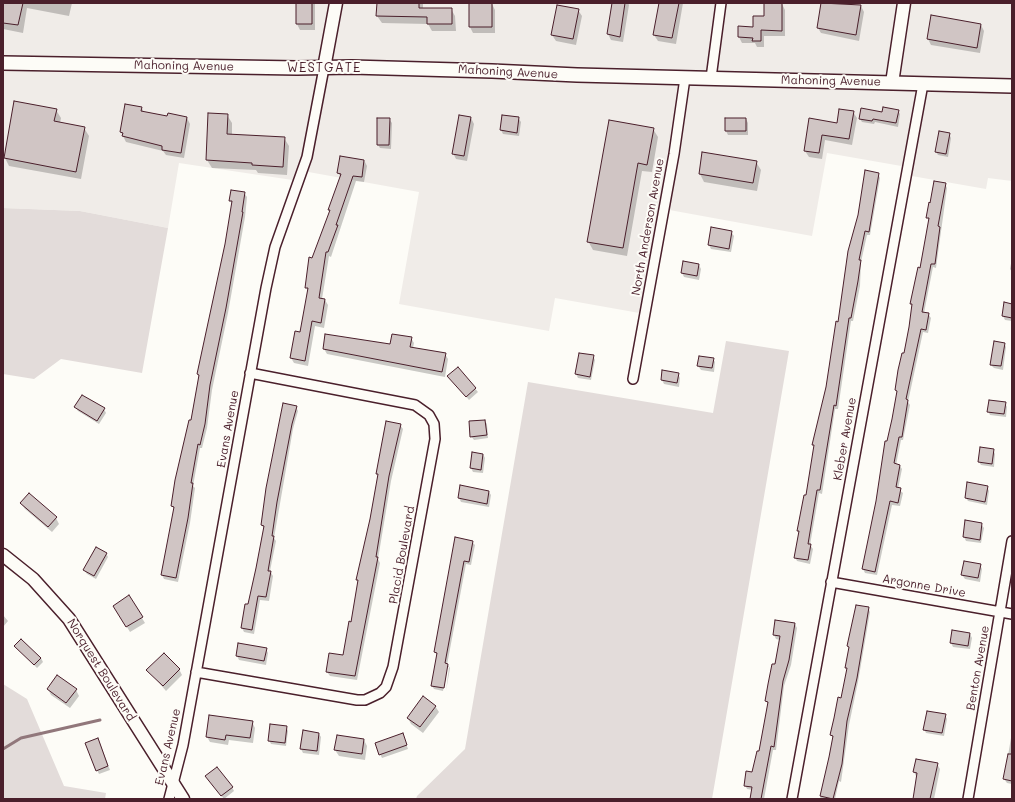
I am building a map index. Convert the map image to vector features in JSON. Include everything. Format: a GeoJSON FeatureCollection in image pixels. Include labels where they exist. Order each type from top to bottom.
{"type":"FeatureCollection","features":[{"type":"Feature","properties":{"kind":"main road","name":"Mahoning Avenue"},"geometry":{"type":"LineString","coordinates":[[3,63],[485,70],[538,74],[1012,86]]}},
{"type":"Feature","properties":{"kind":"street"},"geometry":{"type":"LineString","coordinates":[[324,68],[336,3]]}},
{"type":"Feature","properties":{"kind":"street"},"geometry":{"type":"LineString","coordinates":[[711,78],[721,3]]}},
{"type":"Feature","properties":{"kind":"street"},"geometry":{"type":"LineString","coordinates":[[892,83],[904,3]]}},
{"type":"Feature","properties":{"kind":"street","name":"Evans Avenue"},"geometry":{"type":"LineString","coordinates":[[169,799],[183,745],[250,373],[275,247],[307,157],[324,68]]}},
{"type":"Feature","properties":{"kind":"street","name":"North Anderson Avenue"},"geometry":{"type":"LineString","coordinates":[[633,379],[674,154],[685,78]]}},
{"type":"Feature","properties":{"kind":"street","name":"Kleber Avenue"},"geometry":{"type":"LineString","coordinates":[[792,799],[923,84]]}},
{"type":"Feature","properties":{"kind":"street","name":"Placid Boulevard"},"geometry":{"type":"LineString","coordinates":[[196,672],[357,700],[370,699],[380,693],[386,687],[393,667],[435,439],[434,424],[429,415],[415,405],[250,373]]}},
{"type":"Feature","properties":{"kind":"street","name":"Benton Avenue"},"geometry":{"type":"LineString","coordinates":[[968,799],[1012,541]]}},
{"type":"Feature","properties":{"kind":"street","name":"Norquest Boulevard"},"geometry":{"type":"LineString","coordinates":[[3,555],[33,579],[69,619],[183,799]]}},
{"type":"Feature","properties":{"kind":"street","name":"Argonne Drive"},"geometry":{"type":"LineString","coordinates":[[831,582],[1012,614]]}},
{"type":"Feature","properties":{"kind":"shaded area"},"geometry":{"type":"Polygon","coordinates":[[[3,3],[1012,3],[1012,181],[988,178],[986,189],[906,175],[907,167],[827,153],[812,236],[664,209],[645,314],[555,298],[549,331],[399,304],[419,192],[303,171],[299,181],[179,163],[168,228],[80,211],[3,208],[3,3]]]}},
{"type":"Feature","properties":{"kind":"shaded area"},"geometry":{"type":"Polygon","coordinates":[[[3,208],[80,211],[168,228],[142,373],[61,359],[34,379],[3,374],[3,208]]]}},
{"type":"Feature","properties":{"kind":"shaded area"},"geometry":{"type":"Polygon","coordinates":[[[726,341],[789,351],[712,799],[416,799],[417,796],[465,749],[528,382],[713,413],[726,341]]]}},
{"type":"Feature","properties":{"kind":"shaded area"},"geometry":{"type":"Polygon","coordinates":[[[3,684],[27,699],[64,786],[106,793],[105,799],[3,799],[3,684]]]}},
{"type":"Feature","properties":{"kind":"building"},"geometry":{"type":"Polygon","coordinates":[[[3,3],[23,3],[18,25],[3,23],[3,3]]]}},
{"type":"Feature","properties":{"kind":"building"},"geometry":{"type":"Polygon","coordinates":[[[296,3],[312,3],[312,24],[296,24],[296,3]]]}},
{"type":"Feature","properties":{"kind":"building"},"geometry":{"type":"Polygon","coordinates":[[[377,3],[419,3],[419,8],[452,8],[452,24],[427,24],[427,17],[376,16],[377,3]]]}},
{"type":"Feature","properties":{"kind":"building"},"geometry":{"type":"Polygon","coordinates":[[[469,3],[492,3],[492,27],[469,27],[469,3]]]}},
{"type":"Feature","properties":{"kind":"building"},"geometry":{"type":"Polygon","coordinates":[[[612,3],[625,3],[620,37],[607,34],[612,3]]]}},
{"type":"Feature","properties":{"kind":"building"},"geometry":{"type":"Polygon","coordinates":[[[659,3],[679,3],[672,38],[653,35],[659,3]]]}},
{"type":"Feature","properties":{"kind":"building"},"geometry":{"type":"Polygon","coordinates":[[[764,3],[782,3],[782,31],[761,30],[761,41],[752,41],[753,38],[738,37],[738,26],[753,27],[753,16],[764,16],[764,3]]]}},
{"type":"Feature","properties":{"kind":"building"},"geometry":{"type":"Polygon","coordinates":[[[821,3],[861,5],[856,35],[817,28],[821,3]]]}},
{"type":"Feature","properties":{"kind":"building"},"geometry":{"type":"Polygon","coordinates":[[[557,5],[579,9],[573,39],[551,35],[557,5]]]}},
{"type":"Feature","properties":{"kind":"building"},"geometry":{"type":"Polygon","coordinates":[[[931,15],[981,24],[977,48],[927,39],[931,15]]]}},
{"type":"Feature","properties":{"kind":"building"},"geometry":{"type":"Polygon","coordinates":[[[14,101],[57,109],[54,121],[85,127],[76,172],[4,158],[14,101]]]}},
{"type":"Feature","properties":{"kind":"building"},"geometry":{"type":"Polygon","coordinates":[[[125,104],[142,107],[141,111],[167,116],[168,113],[187,117],[181,153],[162,150],[162,146],[122,136],[123,133],[120,132],[125,104]]]}},
{"type":"Feature","properties":{"kind":"building"},"geometry":{"type":"Polygon","coordinates":[[[883,107],[899,110],[896,123],[873,119],[872,121],[859,119],[861,108],[882,112],[883,107]]]}},
{"type":"Feature","properties":{"kind":"building"},"geometry":{"type":"Polygon","coordinates":[[[839,109],[854,111],[849,139],[822,135],[819,153],[804,151],[809,118],[837,123],[839,109]]]}},
{"type":"Feature","properties":{"kind":"building"},"geometry":{"type":"Polygon","coordinates":[[[208,113],[228,114],[227,134],[285,137],[283,167],[206,160],[208,113]]]}},
{"type":"Feature","properties":{"kind":"building"},"geometry":{"type":"Polygon","coordinates":[[[459,115],[471,117],[464,156],[452,154],[459,115]]]}},
{"type":"Feature","properties":{"kind":"building"},"geometry":{"type":"Polygon","coordinates":[[[502,115],[519,117],[517,133],[500,130],[502,115]]]}},
{"type":"Feature","properties":{"kind":"building"},"geometry":{"type":"Polygon","coordinates":[[[377,118],[390,118],[389,145],[377,145],[377,118]]]}},
{"type":"Feature","properties":{"kind":"building"},"geometry":{"type":"Polygon","coordinates":[[[725,118],[746,118],[746,131],[725,131],[725,118]]]}},
{"type":"Feature","properties":{"kind":"building"},"geometry":{"type":"Polygon","coordinates":[[[609,120],[654,128],[647,165],[638,163],[623,248],[587,242],[609,120]]]}},
{"type":"Feature","properties":{"kind":"building"},"geometry":{"type":"Polygon","coordinates":[[[939,131],[950,133],[946,154],[935,152],[939,131]]]}},
{"type":"Feature","properties":{"kind":"building"},"geometry":{"type":"Polygon","coordinates":[[[702,152],[757,161],[753,183],[699,174],[702,152]]]}},
{"type":"Feature","properties":{"kind":"building"},"geometry":{"type":"Polygon","coordinates":[[[340,156],[364,160],[362,177],[353,176],[336,225],[338,225],[328,252],[326,252],[319,298],[325,299],[321,323],[312,321],[305,361],[290,358],[295,331],[300,332],[308,288],[305,288],[309,257],[312,258],[330,210],[328,210],[341,174],[337,173],[340,156]]]}},
{"type":"Feature","properties":{"kind":"building"},"geometry":{"type":"Polygon","coordinates":[[[865,170],[879,173],[869,232],[865,231],[859,260],[861,260],[858,281],[851,318],[849,318],[836,406],[834,405],[820,490],[817,490],[808,544],[811,544],[808,560],[794,558],[799,531],[797,531],[804,495],[806,495],[814,445],[812,445],[826,387],[836,321],[838,322],[848,251],[858,215],[865,170]]]}},
{"type":"Feature","properties":{"kind":"building"},"geometry":{"type":"Polygon","coordinates":[[[934,181],[946,183],[938,226],[940,227],[935,264],[931,264],[922,312],[929,313],[926,330],[921,329],[906,399],[908,400],[902,437],[899,437],[894,463],[900,465],[896,487],[901,488],[898,503],[890,501],[875,572],[862,569],[876,501],[885,441],[887,441],[892,419],[897,391],[895,390],[898,370],[902,353],[904,353],[909,327],[912,304],[910,304],[918,267],[920,268],[929,218],[926,218],[934,181]]]}},
{"type":"Feature","properties":{"kind":"building"},"geometry":{"type":"Polygon","coordinates":[[[231,190],[245,192],[243,212],[226,308],[210,385],[205,424],[200,445],[198,444],[191,483],[193,483],[188,518],[176,578],[161,575],[174,507],[171,506],[175,480],[189,420],[191,420],[199,375],[197,374],[225,244],[232,201],[229,201],[231,190]]]}},
{"type":"Feature","properties":{"kind":"building"},"geometry":{"type":"Polygon","coordinates":[[[711,227],[732,231],[729,249],[708,245],[711,227]]]}},
{"type":"Feature","properties":{"kind":"building"},"geometry":{"type":"Polygon","coordinates":[[[683,261],[699,264],[697,276],[681,273],[683,261]]]}},
{"type":"Feature","properties":{"kind":"building"},"geometry":{"type":"Polygon","coordinates":[[[1004,302],[1012,304],[1012,318],[1002,316],[1004,302]]]}},
{"type":"Feature","properties":{"kind":"building"},"geometry":{"type":"Polygon","coordinates":[[[325,334],[390,344],[392,334],[412,337],[410,347],[446,353],[442,372],[323,349],[325,334]]]}},
{"type":"Feature","properties":{"kind":"building"},"geometry":{"type":"Polygon","coordinates":[[[994,341],[1005,343],[1001,366],[990,365],[994,341]]]}},
{"type":"Feature","properties":{"kind":"building"},"geometry":{"type":"Polygon","coordinates":[[[579,353],[594,355],[590,377],[575,374],[579,353]]]}},
{"type":"Feature","properties":{"kind":"building"},"geometry":{"type":"Polygon","coordinates":[[[699,356],[714,358],[712,368],[697,366],[699,356]]]}},
{"type":"Feature","properties":{"kind":"building"},"geometry":{"type":"Polygon","coordinates":[[[458,367],[476,388],[466,397],[447,376],[458,367]]]}},
{"type":"Feature","properties":{"kind":"building"},"geometry":{"type":"Polygon","coordinates":[[[662,370],[679,373],[677,383],[661,380],[662,370]]]}},
{"type":"Feature","properties":{"kind":"building"},"geometry":{"type":"Polygon","coordinates":[[[82,395],[105,408],[97,421],[74,407],[82,395]]]}},
{"type":"Feature","properties":{"kind":"building"},"geometry":{"type":"Polygon","coordinates":[[[989,400],[1006,402],[1004,414],[987,412],[989,400]]]}},
{"type":"Feature","properties":{"kind":"building"},"geometry":{"type":"Polygon","coordinates":[[[283,403],[297,406],[292,424],[277,502],[272,536],[274,536],[268,571],[271,571],[266,597],[258,596],[252,630],[241,628],[245,604],[248,604],[264,526],[261,525],[266,488],[283,403]]]}},
{"type":"Feature","properties":{"kind":"building"},"geometry":{"type":"Polygon","coordinates":[[[485,420],[487,435],[470,437],[469,421],[485,420]]]}},
{"type":"Feature","properties":{"kind":"building"},"geometry":{"type":"Polygon","coordinates":[[[386,421],[401,424],[389,476],[376,557],[378,557],[355,676],[326,672],[329,653],[343,655],[349,621],[351,622],[358,580],[356,580],[370,519],[378,474],[376,474],[386,421]]]}},
{"type":"Feature","properties":{"kind":"building"},"geometry":{"type":"Polygon","coordinates":[[[980,447],[994,449],[992,464],[978,462],[980,447]]]}},
{"type":"Feature","properties":{"kind":"building"},"geometry":{"type":"Polygon","coordinates":[[[472,452],[483,454],[481,470],[470,468],[472,452]]]}},
{"type":"Feature","properties":{"kind":"building"},"geometry":{"type":"Polygon","coordinates":[[[967,482],[988,486],[985,502],[965,498],[967,482]]]}},
{"type":"Feature","properties":{"kind":"building"},"geometry":{"type":"Polygon","coordinates":[[[460,485],[489,491],[487,504],[458,498],[460,485]]]}},
{"type":"Feature","properties":{"kind":"building"},"geometry":{"type":"Polygon","coordinates":[[[29,493],[57,517],[48,527],[20,503],[29,493]]]}},
{"type":"Feature","properties":{"kind":"building"},"geometry":{"type":"Polygon","coordinates":[[[965,520],[982,523],[980,540],[963,537],[965,520]]]}},
{"type":"Feature","properties":{"kind":"building"},"geometry":{"type":"Polygon","coordinates":[[[455,537],[473,541],[469,562],[464,561],[445,663],[448,664],[444,688],[431,686],[437,653],[434,652],[455,537]]]}},
{"type":"Feature","properties":{"kind":"building"},"geometry":{"type":"Polygon","coordinates":[[[96,547],[107,553],[94,576],[83,570],[96,547]]]}},
{"type":"Feature","properties":{"kind":"building"},"geometry":{"type":"Polygon","coordinates":[[[964,561],[981,564],[978,578],[961,575],[964,561]]]}},
{"type":"Feature","properties":{"kind":"building"},"geometry":{"type":"Polygon","coordinates":[[[129,595],[143,617],[126,627],[113,606],[129,595]]]}},
{"type":"Feature","properties":{"kind":"building"},"geometry":{"type":"Polygon","coordinates":[[[856,605],[869,607],[857,678],[847,721],[842,764],[833,799],[820,796],[833,736],[830,735],[838,697],[841,698],[847,668],[845,668],[849,647],[847,646],[856,605]]]}},
{"type":"Feature","properties":{"kind":"building"},"geometry":{"type":"Polygon","coordinates":[[[775,620],[795,623],[789,660],[783,681],[774,747],[771,746],[761,799],[750,799],[752,787],[744,786],[746,771],[752,772],[757,751],[759,751],[768,702],[765,701],[768,684],[772,664],[775,664],[780,636],[773,635],[775,620]]]}},
{"type":"Feature","properties":{"kind":"building"},"geometry":{"type":"Polygon","coordinates":[[[952,630],[970,633],[968,646],[950,643],[952,630]]]}},
{"type":"Feature","properties":{"kind":"building"},"geometry":{"type":"Polygon","coordinates":[[[21,639],[41,658],[34,665],[14,646],[21,639]]]}},
{"type":"Feature","properties":{"kind":"building"},"geometry":{"type":"Polygon","coordinates":[[[238,643],[267,648],[264,661],[236,656],[238,643]]]}},
{"type":"Feature","properties":{"kind":"building"},"geometry":{"type":"Polygon","coordinates":[[[164,653],[180,669],[163,686],[146,670],[164,653]]]}},
{"type":"Feature","properties":{"kind":"building"},"geometry":{"type":"Polygon","coordinates":[[[57,675],[77,689],[66,703],[47,689],[57,675]]]}},
{"type":"Feature","properties":{"kind":"building"},"geometry":{"type":"Polygon","coordinates":[[[423,696],[436,706],[420,727],[407,718],[423,696]]]}},
{"type":"Feature","properties":{"kind":"building"},"geometry":{"type":"Polygon","coordinates":[[[927,711],[946,714],[942,733],[923,730],[927,711]]]}},
{"type":"Feature","properties":{"kind":"building"},"geometry":{"type":"Polygon","coordinates":[[[209,715],[253,721],[250,738],[226,735],[225,740],[206,737],[209,715]]]}},
{"type":"Feature","properties":{"kind":"building"},"geometry":{"type":"Polygon","coordinates":[[[270,724],[287,726],[285,743],[268,741],[270,724]]]}},
{"type":"Feature","properties":{"kind":"building"},"geometry":{"type":"Polygon","coordinates":[[[303,730],[319,733],[317,751],[300,749],[303,730]]]}},
{"type":"Feature","properties":{"kind":"building"},"geometry":{"type":"Polygon","coordinates":[[[403,733],[407,745],[379,755],[375,743],[403,733]]]}},
{"type":"Feature","properties":{"kind":"building"},"geometry":{"type":"Polygon","coordinates":[[[337,735],[364,739],[362,754],[334,750],[337,735]]]}},
{"type":"Feature","properties":{"kind":"building"},"geometry":{"type":"Polygon","coordinates":[[[98,738],[108,766],[96,771],[85,743],[98,738]]]}},
{"type":"Feature","properties":{"kind":"building"},"geometry":{"type":"Polygon","coordinates":[[[1008,754],[1012,754],[1012,781],[1003,779],[1008,754]]]}},
{"type":"Feature","properties":{"kind":"building"},"geometry":{"type":"Polygon","coordinates":[[[916,759],[938,763],[930,799],[913,799],[917,773],[913,772],[916,759]]]}},
{"type":"Feature","properties":{"kind":"building"},"geometry":{"type":"Polygon","coordinates":[[[217,767],[233,787],[221,796],[205,776],[217,767]]]}},
{"type":"Feature","properties":{"kind":"waterway"},"geometry":{"type":"LineString","coordinates":[[3,749],[21,738],[100,720]]}},
{"type":"Feature","properties":{"kind":"district","name":"WESTGATE"},"geometry":{"type":"Point","coordinates":[324,68]}}]}
